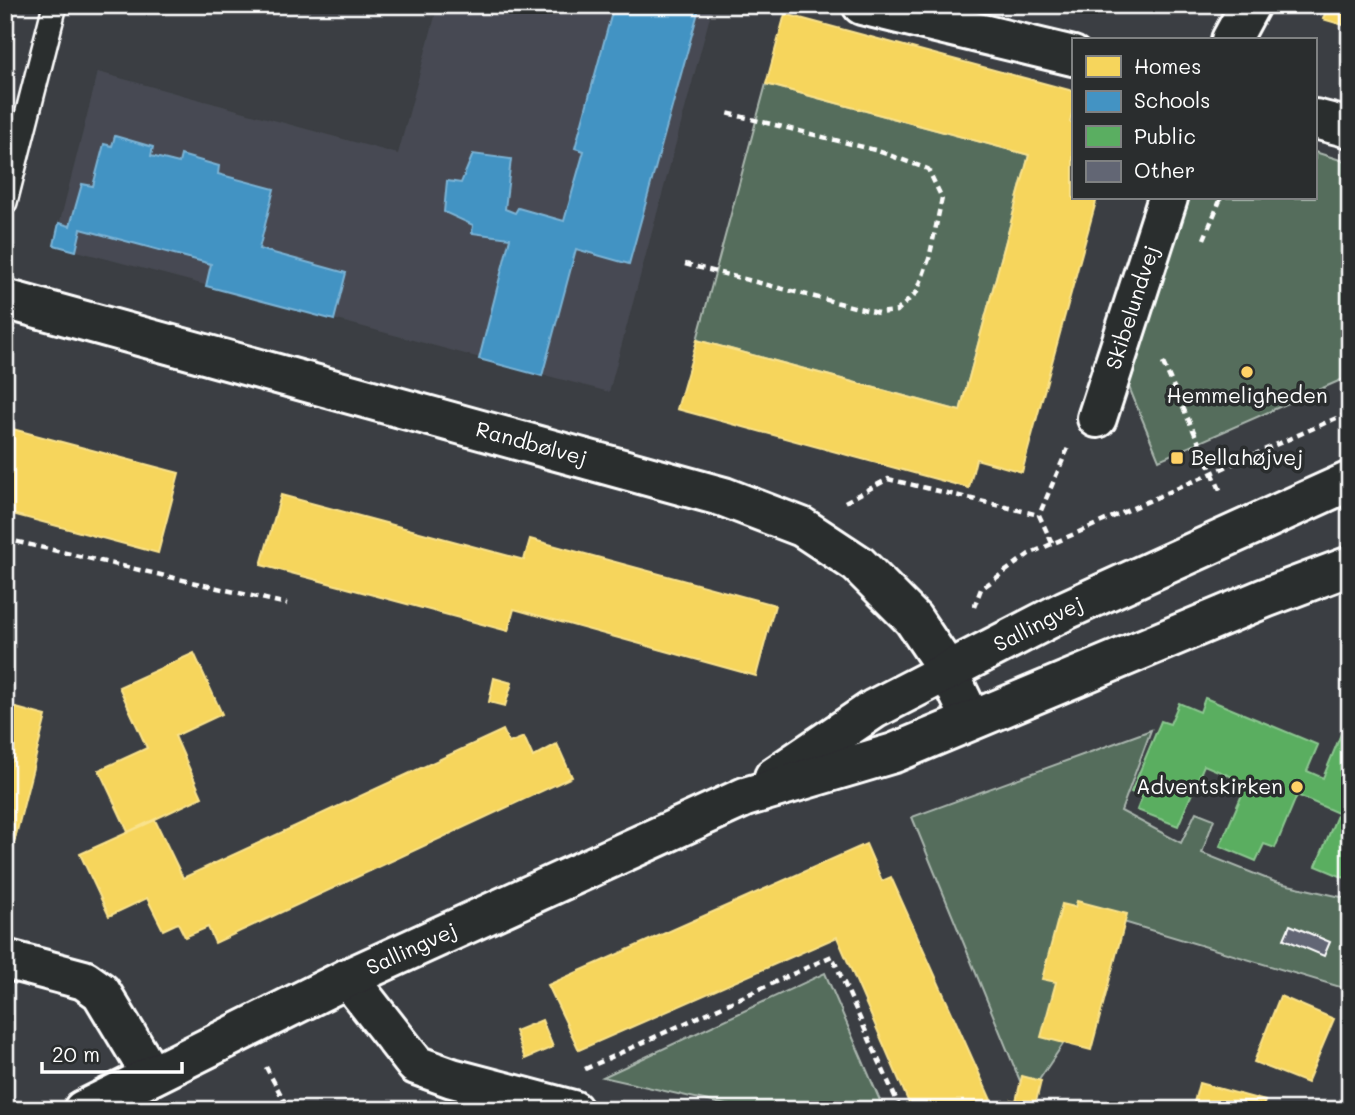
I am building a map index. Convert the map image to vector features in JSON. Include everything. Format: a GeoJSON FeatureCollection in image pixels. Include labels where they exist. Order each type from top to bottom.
{"type":"FeatureCollection","features":[{"type":"Feature","properties":{"kind":"street"},"geometry":{"type":"LineString","coordinates":[[862,5],[1072,57]]}},
{"type":"Feature","properties":{"kind":"street"},"geometry":{"type":"LineString","coordinates":[[1232,38],[1250,5]]}},
{"type":"Feature","properties":{"kind":"street"},"geometry":{"type":"LineString","coordinates":[[1316,119],[1350,128]]}},
{"type":"Feature","properties":{"kind":"street","name":"Skibelundvej"},"geometry":{"type":"LineString","coordinates":[[1097,418],[1167,200]]}},
{"type":"Feature","properties":{"kind":"street","name":"Randbølvej"},"geometry":{"type":"LineString","coordinates":[[5,299],[724,497],[802,527],[858,564],[913,619],[948,671],[971,719]]}},
{"type":"Feature","properties":{"kind":"street","name":"Sallingvej"},"geometry":{"type":"LineString","coordinates":[[745,797],[874,709],[1066,610],[1350,481]]}},
{"type":"Feature","properties":{"kind":"street"},"geometry":{"type":"LineString","coordinates":[[1265,598],[1350,548]]}},
{"type":"Feature","properties":{"kind":"street","name":"Sallingvej"},"geometry":{"type":"LineString","coordinates":[[83,1110],[348,978],[745,797],[894,752],[1265,598],[1350,566]]}},
{"type":"Feature","properties":{"kind":"street"},"geometry":{"type":"LineString","coordinates":[[5,959],[84,980],[101,992],[151,1075]]}},
{"type":"Feature","properties":{"kind":"street"},"geometry":{"type":"LineString","coordinates":[[348,978],[416,1065],[452,1078],[573,1110]]}},
{"type":"Feature","properties":{"kind":"lane"},"geometry":{"type":"LineString","coordinates":[[5,202],[55,5]]}},
{"type":"Feature","properties":{"kind":"path"},"geometry":{"type":"LineString","coordinates":[[685,264],[878,313],[897,311],[917,292],[929,259],[943,198],[928,169],[875,150],[727,113]]}},
{"type":"Feature","properties":{"kind":"path"},"geometry":{"type":"LineString","coordinates":[[1200,248],[1220,200]]}},
{"type":"Feature","properties":{"kind":"path"},"geometry":{"type":"LineString","coordinates":[[1162,351],[1163,365],[1239,531]]}},
{"type":"Feature","properties":{"kind":"path"},"geometry":{"type":"LineString","coordinates":[[948,671],[981,589],[1029,554],[1350,412]]}},
{"type":"Feature","properties":{"kind":"path"},"geometry":{"type":"LineString","coordinates":[[1052,543],[1039,515],[1067,450],[1097,418]]}},
{"type":"Feature","properties":{"kind":"path"},"geometry":{"type":"LineString","coordinates":[[802,527],[888,479],[1039,515]]}},
{"type":"Feature","properties":{"kind":"path"},"geometry":{"type":"LineString","coordinates":[[5,539],[287,604]]}},
{"type":"Feature","properties":{"kind":"path"},"geometry":{"type":"LineString","coordinates":[[525,1097],[832,956],[901,1110]]}},
{"type":"Feature","properties":{"kind":"shaded area"},"geometry":{"type":"Polygon","coordinates":[[[438,5],[713,5],[609,392],[54,245],[98,72],[398,154],[438,5]]]}},
{"type":"Feature","properties":{"kind":"green space"},"geometry":{"type":"Polygon","coordinates":[[[766,84],[1029,155],[960,411],[697,340],[766,84]]]}},
{"type":"Feature","properties":{"kind":"green space"},"geometry":{"type":"Polygon","coordinates":[[[1316,152],[1350,163],[1350,376],[1159,460],[1129,387],[1134,339],[1189,200],[1316,200],[1316,152]]]}},
{"type":"Feature","properties":{"kind":"green space"},"geometry":{"type":"Polygon","coordinates":[[[1151,730],[1121,811],[1181,843],[1196,812],[1214,819],[1202,853],[1275,882],[1350,899],[1350,990],[1097,914],[1073,1029],[1027,1098],[912,817],[1151,730]]]}},
{"type":"Feature","properties":{"kind":"green space"},"geometry":{"type":"Polygon","coordinates":[[[825,973],[884,1110],[748,1110],[603,1077],[825,973]]]}},
{"type":"Feature","properties":{"kind":"building: Homes"},"geometry":{"type":"Polygon","coordinates":[[[1328,5],[1350,5],[1350,27],[1323,19],[1328,5]]]}},
{"type":"Feature","properties":{"kind":"building: Homes"},"geometry":{"type":"Polygon","coordinates":[[[785,14],[1072,91],[1072,200],[1096,200],[1022,472],[976,459],[969,488],[677,409],[697,340],[960,411],[1029,155],[766,84],[785,14]]]}},
{"type":"Feature","properties":{"kind":"building: Homes"},"geometry":{"type":"Polygon","coordinates":[[[5,427],[179,473],[158,553],[5,512],[5,427]]]}},
{"type":"Feature","properties":{"kind":"building: Homes"},"geometry":{"type":"Polygon","coordinates":[[[281,495],[524,560],[530,539],[775,605],[756,676],[514,609],[508,631],[261,565],[281,495]]]}},
{"type":"Feature","properties":{"kind":"building: Homes"},"geometry":{"type":"Polygon","coordinates":[[[194,653],[222,714],[175,736],[202,797],[128,832],[99,770],[147,748],[119,687],[194,653]]]}},
{"type":"Feature","properties":{"kind":"building: Homes"},"geometry":{"type":"Polygon","coordinates":[[[494,678],[512,683],[505,706],[489,702],[494,678]]]}},
{"type":"Feature","properties":{"kind":"building: Homes"},"geometry":{"type":"Polygon","coordinates":[[[5,705],[46,716],[11,855],[5,853],[5,705]]]}},
{"type":"Feature","properties":{"kind":"building: Homes"},"geometry":{"type":"Polygon","coordinates":[[[503,730],[509,743],[524,737],[533,757],[557,744],[572,777],[215,943],[208,927],[185,937],[178,923],[163,930],[147,898],[109,916],[80,854],[155,820],[183,878],[503,730]]]}},
{"type":"Feature","properties":{"kind":"building: Homes"},"geometry":{"type":"Polygon","coordinates":[[[866,844],[882,881],[891,877],[991,1100],[968,1110],[912,1110],[837,937],[579,1050],[548,985],[866,844]]]}},
{"type":"Feature","properties":{"kind":"building: Homes"},"geometry":{"type":"Polygon","coordinates":[[[1077,901],[1127,914],[1091,1050],[1041,1037],[1056,982],[1042,979],[1062,904],[1075,907],[1077,901]]]}},
{"type":"Feature","properties":{"kind":"building: Homes"},"geometry":{"type":"Polygon","coordinates":[[[1280,996],[1334,1019],[1307,1083],[1254,1062],[1280,996]]]}},
{"type":"Feature","properties":{"kind":"building: Homes"},"geometry":{"type":"Polygon","coordinates":[[[542,1020],[553,1047],[525,1059],[515,1031],[542,1020]]]}},
{"type":"Feature","properties":{"kind":"building: Homes"},"geometry":{"type":"Polygon","coordinates":[[[1022,1076],[1041,1081],[1034,1110],[1008,1110],[1011,1100],[1016,1101],[1022,1076]]]}},
{"type":"Feature","properties":{"kind":"building: Homes"},"geometry":{"type":"Polygon","coordinates":[[[1199,1083],[1265,1101],[1262,1110],[1206,1110],[1193,1106],[1199,1083]]]}},
{"type":"Feature","properties":{"kind":"building: Schools"},"geometry":{"type":"Polygon","coordinates":[[[614,5],[700,5],[629,264],[576,249],[542,376],[479,359],[510,238],[472,233],[473,225],[444,212],[447,181],[461,183],[473,154],[511,159],[505,209],[515,213],[518,208],[564,221],[584,151],[575,148],[614,5]]]}},
{"type":"Feature","properties":{"kind":"building: Schools"},"geometry":{"type":"Polygon","coordinates":[[[115,136],[153,147],[151,156],[179,163],[181,155],[219,166],[218,174],[274,189],[259,249],[346,273],[334,320],[206,286],[211,264],[81,229],[76,251],[54,245],[59,223],[70,226],[82,184],[93,186],[104,144],[112,146],[115,136]]]}},
{"type":"Feature","properties":{"kind":"building: Public","name":"Adventskirken"},"geometry":{"type":"Polygon","coordinates":[[[1205,698],[1318,745],[1307,771],[1323,778],[1350,712],[1350,880],[1316,866],[1338,813],[1297,795],[1275,848],[1264,844],[1256,861],[1220,846],[1247,783],[1204,765],[1178,826],[1137,810],[1142,797],[1131,792],[1161,721],[1170,724],[1179,703],[1200,712],[1205,698]]]}},
{"type":"Feature","properties":{"kind":"building: Other"},"geometry":{"type":"Polygon","coordinates":[[[1290,925],[1330,942],[1324,956],[1284,939],[1290,925]]]}},
{"type":"Feature","properties":{"kind":"place","name":"Hemmeligheden"},"geometry":{"type":"Point","coordinates":[1247,372]}},
{"type":"Feature","properties":{"kind":"place","name":"Bellahøjvej"},"geometry":{"type":"Point","coordinates":[1177,458]}},
{"type":"Feature","properties":{"kind":"place","name":"Adventskirken"},"geometry":{"type":"Point","coordinates":[1297,787]}}]}
